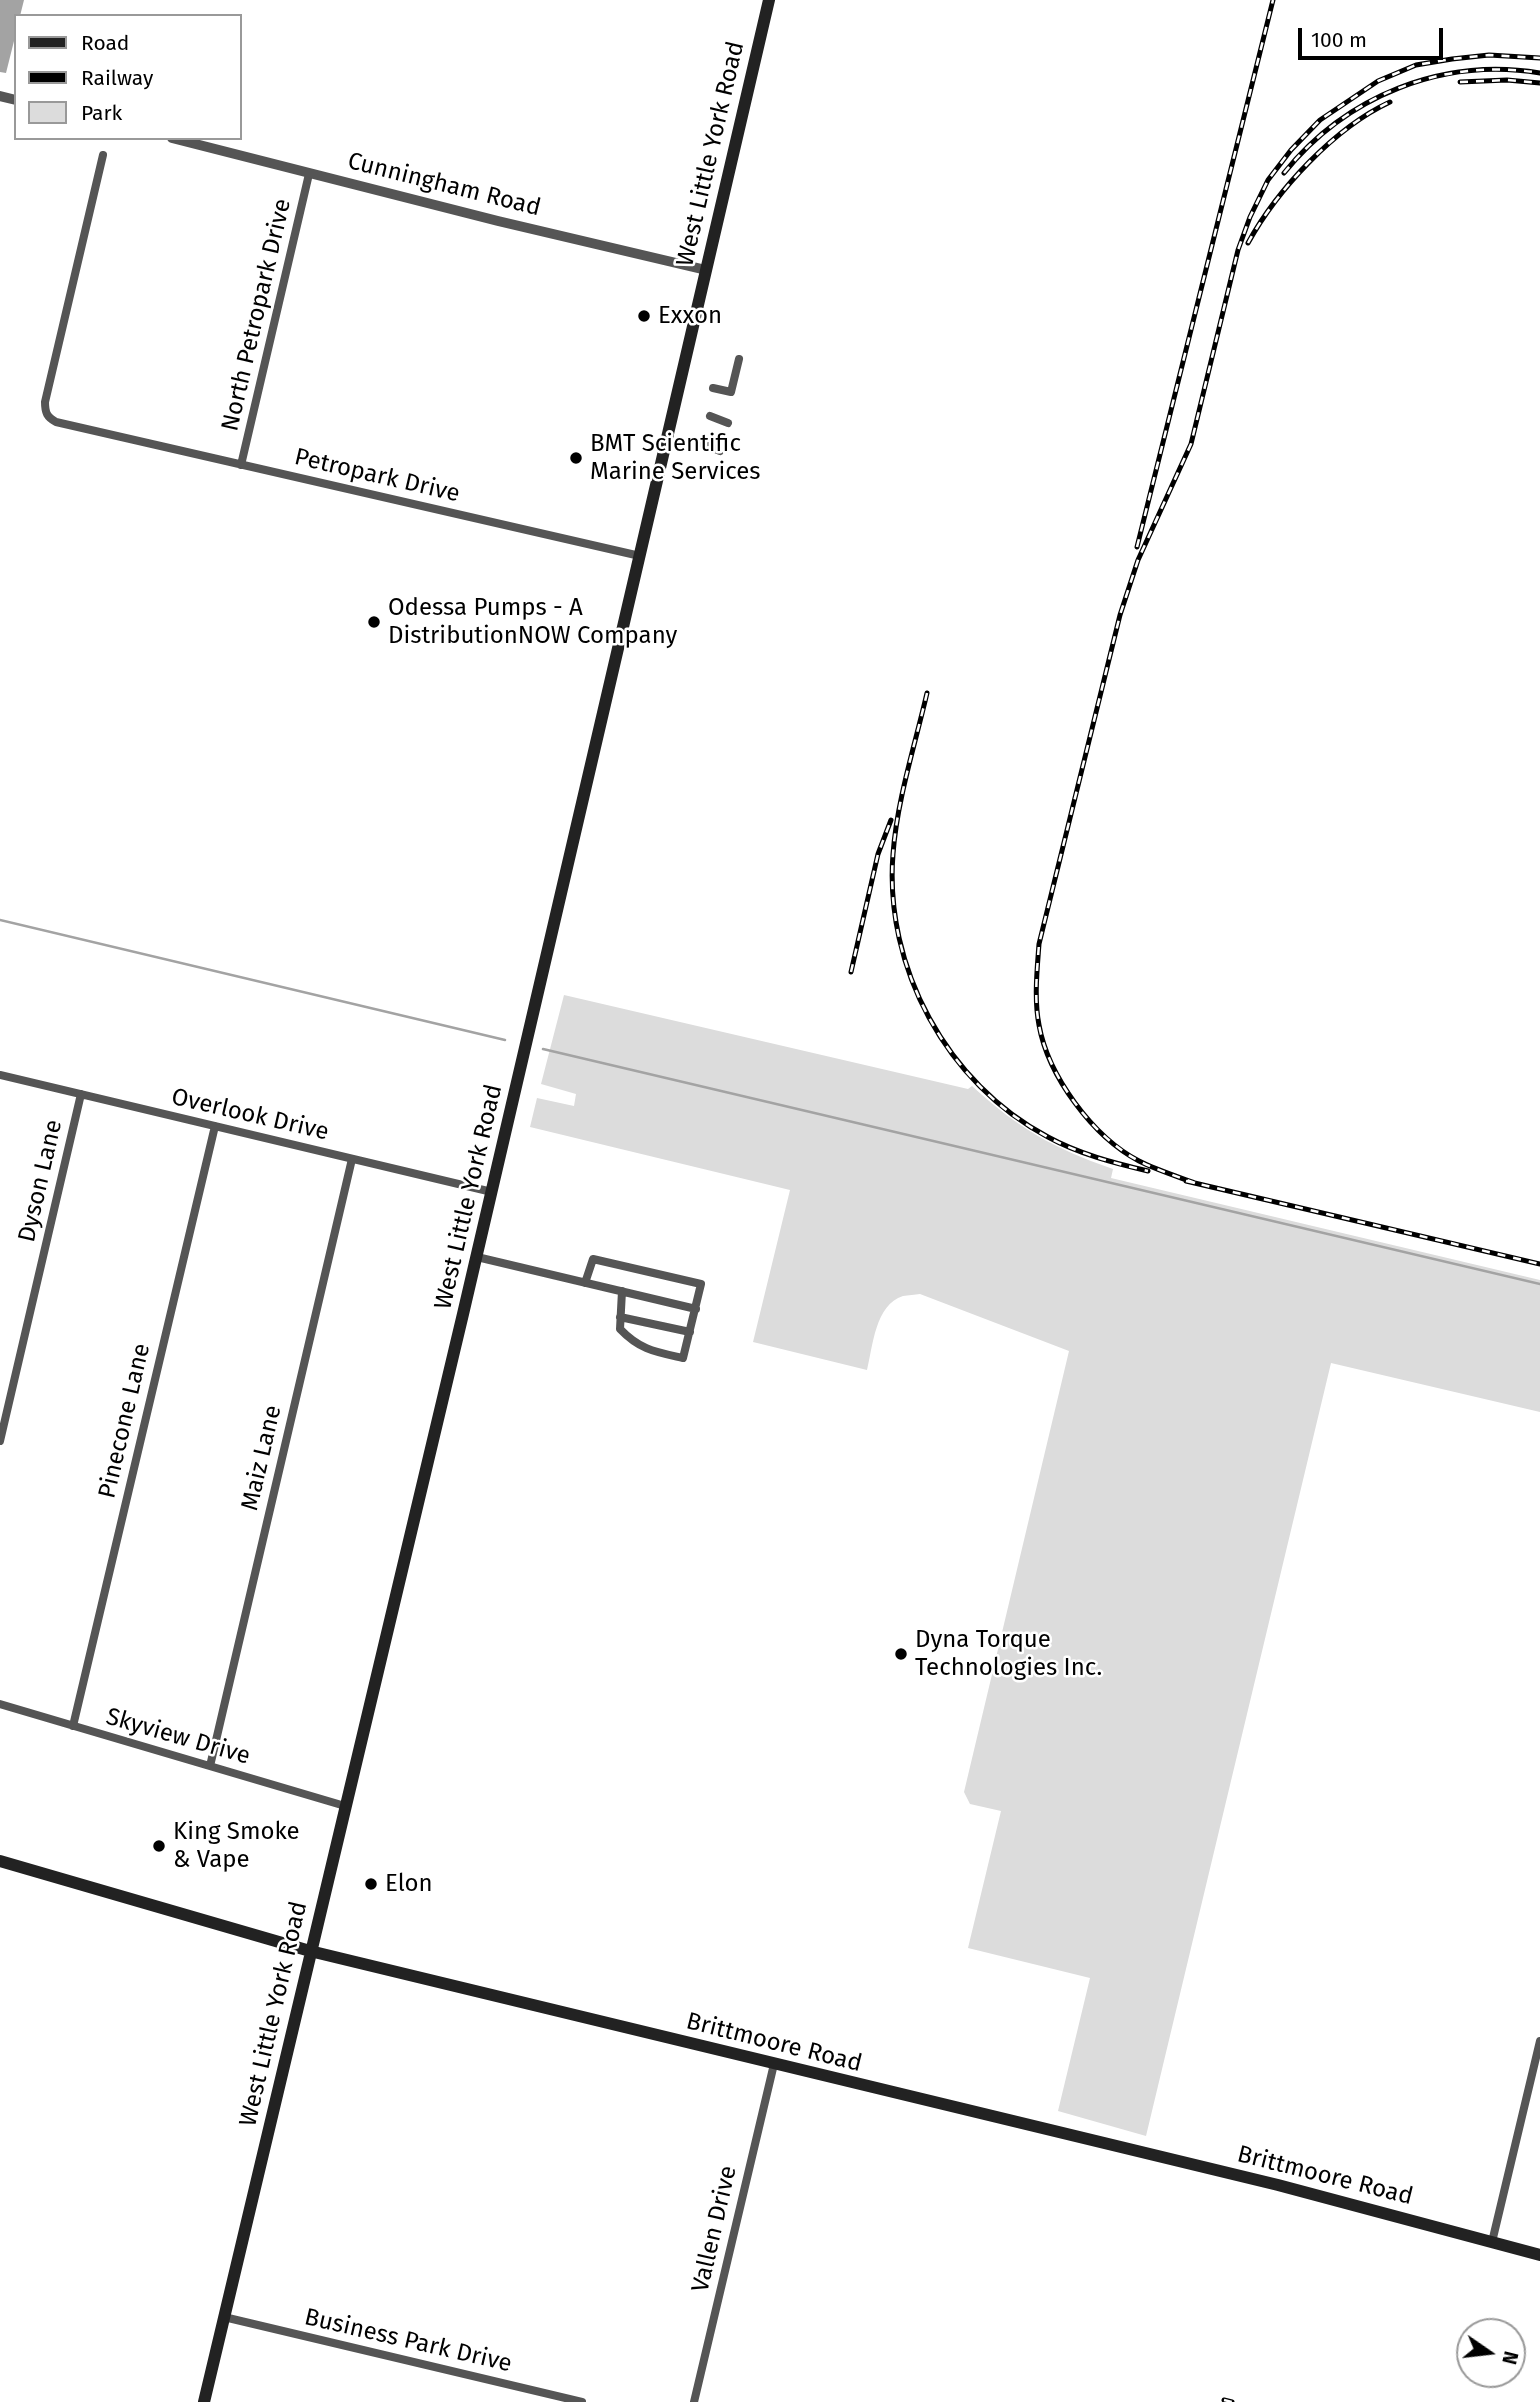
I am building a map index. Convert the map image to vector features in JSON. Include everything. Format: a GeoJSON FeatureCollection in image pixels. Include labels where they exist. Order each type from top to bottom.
{"type":"FeatureCollection","features":[{"type":"Feature","properties":{"kind":"main road","name":"West Little York Road"},"geometry":{"type":"LineString","coordinates":[[204,2402],[477,1257],[769,0]]}},
{"type":"Feature","properties":{"kind":"main road","name":"Brittmoore Road"},"geometry":{"type":"LineString","coordinates":[[0,1861],[310,1951],[1278,2185],[1540,2255]]}},
{"type":"Feature","properties":{"kind":"street","name":"Cunningham Road"},"geometry":{"type":"LineString","coordinates":[[180,140],[706,270]]}},
{"type":"Feature","properties":{"kind":"street","name":"Petropark Drive"},"geometry":{"type":"LineString","coordinates":[[103,155],[45,402],[48,417],[56,422],[640,556]]}},
{"type":"Feature","properties":{"kind":"street","name":"North Petropark Drive"},"geometry":{"type":"LineString","coordinates":[[241,465],[309,174]]}},
{"type":"Feature","properties":{"kind":"street"},"geometry":{"type":"LineString","coordinates":[[713,388],[732,392],[739,359]]}},
{"type":"Feature","properties":{"kind":"street"},"geometry":{"type":"LineString","coordinates":[[710,416],[728,423]]}},
{"type":"Feature","properties":{"kind":"street"},"geometry":{"type":"LineString","coordinates":[[703,444],[720,451]]}},
{"type":"Feature","properties":{"kind":"street","name":"Overlook Drive"},"geometry":{"type":"LineString","coordinates":[[0,1075],[492,1192]]}},
{"type":"Feature","properties":{"kind":"street","name":"Dyson Lane"},"geometry":{"type":"LineString","coordinates":[[0,1441],[80,1094]]}},
{"type":"Feature","properties":{"kind":"street","name":"Pinecone Lane"},"geometry":{"type":"LineString","coordinates":[[73,1726],[215,1126]]}},
{"type":"Feature","properties":{"kind":"street","name":"Maiz Lane"},"geometry":{"type":"LineString","coordinates":[[210,1766],[352,1159]]}},
{"type":"Feature","properties":{"kind":"street"},"geometry":{"type":"LineString","coordinates":[[477,1257],[696,1309]]}},
{"type":"Feature","properties":{"kind":"street"},"geometry":{"type":"LineString","coordinates":[[585,1283],[593,1259],[699,1283],[702,1286],[683,1358],[634,1343],[620,1329],[622,1291]]}},
{"type":"Feature","properties":{"kind":"street"},"geometry":{"type":"LineString","coordinates":[[620,1317],[690,1332]]}},
{"type":"Feature","properties":{"kind":"street","name":"Skyview Drive"},"geometry":{"type":"LineString","coordinates":[[0,1704],[345,1806]]}},
{"type":"Feature","properties":{"kind":"street"},"geometry":{"type":"LineString","coordinates":[[1492,2242],[1540,2041]]}},
{"type":"Feature","properties":{"kind":"street","name":"Vallen Drive"},"geometry":{"type":"LineString","coordinates":[[694,2402],[774,2064]]}},
{"type":"Feature","properties":{"kind":"street","name":"Business Park Drive"},"geometry":{"type":"LineString","coordinates":[[224,2316],[582,2402]]}},
{"type":"Feature","properties":{"kind":"green space"},"geometry":{"type":"Polygon","coordinates":[[[564,995],[968,1089],[972,1086],[1021,1126],[1054,1145],[1113,1169],[1111,1178],[1540,1280],[1540,1412],[1331,1363],[1146,2136],[1058,2111],[1090,1978],[968,1948],[1001,1811],[970,1804],[964,1792],[1069,1351],[920,1294],[903,1296],[886,1308],[877,1327],[867,1370],[753,1342],[790,1190],[530,1127],[537,1098],[574,1106],[576,1094],[541,1084],[564,995]]]}},
{"type":"Feature","properties":{"kind":"shaded area"},"geometry":{"type":"Polygon","coordinates":[[[0,0],[24,0],[20,14],[14,14],[14,41],[6,73],[0,72],[0,0]]]}},
{"type":"Feature","properties":{"kind":"waterway"},"geometry":{"type":"LineString","coordinates":[[0,920],[505,1040]]}},
{"type":"Feature","properties":{"kind":"waterway"},"geometry":{"type":"LineString","coordinates":[[543,1049],[1540,1284]]}},
{"type":"Feature","properties":{"kind":"railway"},"geometry":{"type":"LineString","coordinates":[[1137,547],[1273,0]]}},
{"type":"Feature","properties":{"kind":"railway"},"geometry":{"type":"LineString","coordinates":[[1195,1183],[1139,1161],[1105,1137],[1062,1084],[1044,1045],[1037,1015],[1039,944],[1120,615],[1138,560],[1191,444],[1238,250],[1268,180],[1291,150],[1320,120],[1378,81],[1416,65],[1452,59],[1489,55],[1540,58]]}},
{"type":"Feature","properties":{"kind":"railway"},"geometry":{"type":"LineString","coordinates":[[1284,173],[1309,146],[1336,123],[1366,103],[1398,88],[1432,77],[1467,71],[1540,73]]}},
{"type":"Feature","properties":{"kind":"railway"},"geometry":{"type":"LineString","coordinates":[[1460,82],[1507,80],[1540,83]]}},
{"type":"Feature","properties":{"kind":"railway"},"geometry":{"type":"LineString","coordinates":[[1248,243],[1275,202],[1309,162],[1348,128],[1390,102]]}},
{"type":"Feature","properties":{"kind":"railway"},"geometry":{"type":"LineString","coordinates":[[927,693],[898,813],[893,854],[893,896],[899,938],[911,979],[929,1018],[952,1054],[980,1086],[1012,1114],[1048,1137],[1072,1148],[1148,1171]]}},
{"type":"Feature","properties":{"kind":"railway"},"geometry":{"type":"LineString","coordinates":[[851,972],[878,854],[891,820]]}},
{"type":"Feature","properties":{"kind":"railway"},"geometry":{"type":"LineString","coordinates":[[1186,1181],[1540,1264]]}},
{"type":"Feature","properties":{"kind":"railway"},"geometry":{"type":"LineString","coordinates":[[1224,2400],[1232,2402]]}},
{"type":"Feature","properties":{"kind":"place","name":"Exxon"},"geometry":{"type":"Point","coordinates":[644,316]}},
{"type":"Feature","properties":{"kind":"place","name":"BMT Scientific Marine Services"},"geometry":{"type":"Point","coordinates":[576,458]}},
{"type":"Feature","properties":{"kind":"place","name":"Odessa Pumps - A DistributionNOW Company"},"geometry":{"type":"Point","coordinates":[374,622]}},
{"type":"Feature","properties":{"kind":"place","name":"Dyna Torque Technologies Inc."},"geometry":{"type":"Point","coordinates":[901,1654]}},
{"type":"Feature","properties":{"kind":"place","name":"King Smoke & Vape"},"geometry":{"type":"Point","coordinates":[159,1846]}},
{"type":"Feature","properties":{"kind":"place","name":"Elon"},"geometry":{"type":"Point","coordinates":[371,1884]}}]}
